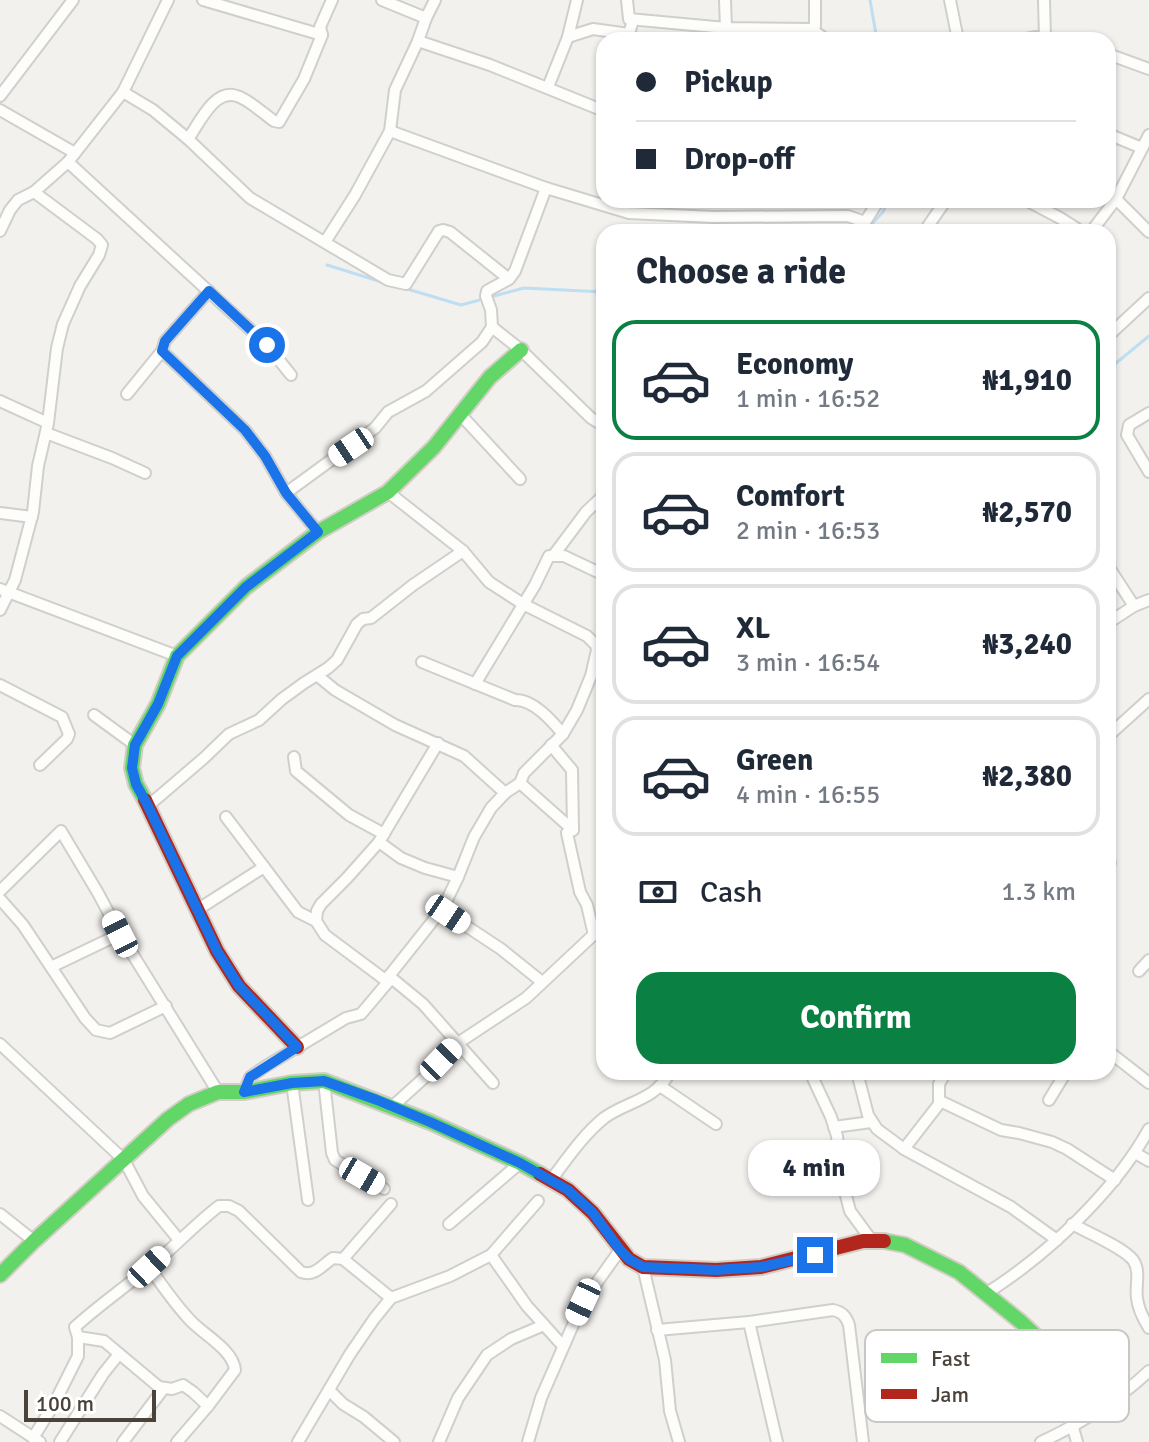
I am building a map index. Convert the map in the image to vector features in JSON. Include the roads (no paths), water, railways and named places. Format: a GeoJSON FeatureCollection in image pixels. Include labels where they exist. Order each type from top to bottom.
{"type":"FeatureCollection","features":[{"type":"Feature","properties":{"kind":"street"},"geometry":{"type":"LineString","coordinates":[[0,96],[73,0]]}},
{"type":"Feature","properties":{"kind":"street"},"geometry":{"type":"LineString","coordinates":[[0,231],[13,205],[34,192],[72,157],[123,92],[168,0]]}},
{"type":"Feature","properties":{"kind":"street"},"geometry":{"type":"LineString","coordinates":[[203,0],[236,5],[322,35]]}},
{"type":"Feature","properties":{"kind":"street"},"geometry":{"type":"LineString","coordinates":[[188,139],[216,100],[224,96],[238,96],[279,122],[304,79],[332,0]]}},
{"type":"Feature","properties":{"kind":"street"},"geometry":{"type":"LineString","coordinates":[[382,0],[426,18]]}},
{"type":"Feature","properties":{"kind":"street"},"geometry":{"type":"LineString","coordinates":[[325,242],[390,131],[395,90],[435,0]]}},
{"type":"Feature","properties":{"kind":"street"},"geometry":{"type":"LineString","coordinates":[[548,87],[568,37],[577,0]]}},
{"type":"Feature","properties":{"kind":"street"},"geometry":{"type":"LineString","coordinates":[[627,0],[629,19],[633,20],[726,28],[811,29],[815,32]]}},
{"type":"Feature","properties":{"kind":"street"},"geometry":{"type":"LineString","coordinates":[[725,0],[726,28]]}},
{"type":"Feature","properties":{"kind":"street"},"geometry":{"type":"LineString","coordinates":[[811,29],[815,26],[815,0]]}},
{"type":"Feature","properties":{"kind":"street"},"geometry":{"type":"LineString","coordinates":[[950,0],[956,32]]}},
{"type":"Feature","properties":{"kind":"street"},"geometry":{"type":"LineString","coordinates":[[1044,0],[1048,32]]}},
{"type":"Feature","properties":{"kind":"street"},"geometry":{"type":"LineString","coordinates":[[630,32],[633,20]]}},
{"type":"Feature","properties":{"kind":"street"},"geometry":{"type":"LineString","coordinates":[[568,37],[593,29],[615,32]]}},
{"type":"Feature","properties":{"kind":"street"},"geometry":{"type":"LineString","coordinates":[[418,41],[490,65],[596,108]]}},
{"type":"Feature","properties":{"kind":"street"},"geometry":{"type":"LineString","coordinates":[[1116,57],[1149,69]]}},
{"type":"Feature","properties":{"kind":"street"},"geometry":{"type":"LineString","coordinates":[[123,92],[153,110],[188,139],[250,198],[388,280],[404,285],[439,231],[443,230],[450,232],[509,279]]}},
{"type":"Feature","properties":{"kind":"street"},"geometry":{"type":"LineString","coordinates":[[0,110],[72,157],[135,225],[267,345],[291,375]]}},
{"type":"Feature","properties":{"kind":"street"},"geometry":{"type":"LineString","coordinates":[[390,131],[596,203]]}},
{"type":"Feature","properties":{"kind":"street"},"geometry":{"type":"LineString","coordinates":[[1149,135],[1116,199],[1149,232]]}},
{"type":"Feature","properties":{"kind":"street"},"geometry":{"type":"LineString","coordinates":[[1116,137],[1142,148]]}},
{"type":"Feature","properties":{"kind":"street"},"geometry":{"type":"LineString","coordinates":[[286,493],[375,428],[388,412],[426,391],[482,342],[492,327],[487,291],[509,279],[515,271],[546,188]]}},
{"type":"Feature","properties":{"kind":"street"},"geometry":{"type":"LineString","coordinates":[[0,610],[4,591],[19,567],[32,517],[63,324],[102,245],[34,192]]}},
{"type":"Feature","properties":{"kind":"street"},"geometry":{"type":"LineString","coordinates":[[612,208],[629,213],[713,217],[848,216],[865,222],[874,208]]}},
{"type":"Feature","properties":{"kind":"street"},"geometry":{"type":"LineString","coordinates":[[1041,208],[1069,224]]}},
{"type":"Feature","properties":{"kind":"street"},"geometry":{"type":"LineString","coordinates":[[1097,224],[1109,208]]}},
{"type":"Feature","properties":{"kind":"street"},"geometry":{"type":"LineString","coordinates":[[127,394],[162,351],[165,341],[209,291]]}},
{"type":"Feature","properties":{"kind":"street"},"geometry":{"type":"LineString","coordinates":[[1116,329],[1149,298]]}},
{"type":"Feature","properties":{"kind":"street"},"geometry":{"type":"LineString","coordinates":[[492,327],[596,421]]}},
{"type":"Feature","properties":{"kind":"street"},"geometry":{"type":"LineString","coordinates":[[297,1047],[239,986],[217,951],[136,784],[132,768],[135,745],[158,704],[177,656],[246,587],[318,532],[388,492],[434,447],[490,377],[521,350]]}},
{"type":"Feature","properties":{"kind":"street"},"geometry":{"type":"LineString","coordinates":[[162,351],[245,430],[265,456],[286,493],[318,532]]}},
{"type":"Feature","properties":{"kind":"street"},"geometry":{"type":"LineString","coordinates":[[0,401],[47,428],[145,473]]}},
{"type":"Feature","properties":{"kind":"street"},"geometry":{"type":"LineString","coordinates":[[1149,413],[1129,425],[1127,435],[1149,472]]}},
{"type":"Feature","properties":{"kind":"street"},"geometry":{"type":"LineString","coordinates":[[460,414],[520,479]]}},
{"type":"Feature","properties":{"kind":"street"},"geometry":{"type":"LineString","coordinates":[[244,1092],[250,1077],[346,1018],[361,1014],[443,908],[491,808],[520,783],[524,773],[563,734],[591,676],[596,645],[587,636],[523,604],[489,582],[463,551],[388,492]]}},
{"type":"Feature","properties":{"kind":"street"},"geometry":{"type":"LineString","coordinates":[[553,556],[596,503]]}},
{"type":"Feature","properties":{"kind":"street"},"geometry":{"type":"LineString","coordinates":[[0,513],[32,517]]}},
{"type":"Feature","properties":{"kind":"street"},"geometry":{"type":"LineString","coordinates":[[148,806],[229,734],[259,720],[337,660],[363,619],[371,618],[463,551]]}},
{"type":"Feature","properties":{"kind":"street"},"geometry":{"type":"LineString","coordinates":[[475,684],[549,556],[564,556],[596,571]]}},
{"type":"Feature","properties":{"kind":"street"},"geometry":{"type":"LineString","coordinates":[[1116,578],[1134,606]]}},
{"type":"Feature","properties":{"kind":"street"},"geometry":{"type":"LineString","coordinates":[[4,591],[177,656]]}},
{"type":"Feature","properties":{"kind":"street"},"geometry":{"type":"LineString","coordinates":[[1116,618],[1149,600]]}},
{"type":"Feature","properties":{"kind":"street"},"geometry":{"type":"LineString","coordinates":[[422,662],[515,700],[527,702],[552,721],[563,734]]}},
{"type":"Feature","properties":{"kind":"street"},"geometry":{"type":"LineString","coordinates":[[318,676],[335,690],[395,725],[464,756],[505,793]]}},
{"type":"Feature","properties":{"kind":"street"},"geometry":{"type":"LineString","coordinates":[[0,685],[62,717],[69,734],[67,739],[40,765]]}},
{"type":"Feature","properties":{"kind":"street"},"geometry":{"type":"LineString","coordinates":[[1116,729],[1149,699]]}},
{"type":"Feature","properties":{"kind":"street"},"geometry":{"type":"LineString","coordinates":[[94,715],[135,745]]}},
{"type":"Feature","properties":{"kind":"street"},"geometry":{"type":"LineString","coordinates":[[316,921],[321,904],[381,838],[438,743]]}},
{"type":"Feature","properties":{"kind":"street"},"geometry":{"type":"LineString","coordinates":[[551,745],[572,770],[573,830]]}},
{"type":"Feature","properties":{"kind":"street"},"geometry":{"type":"LineString","coordinates":[[294,757],[296,771],[381,838],[401,858],[458,877]]}},
{"type":"Feature","properties":{"kind":"street"},"geometry":{"type":"LineString","coordinates":[[520,783],[573,830]]}},
{"type":"Feature","properties":{"kind":"street"},"geometry":{"type":"LineString","coordinates":[[226,817],[298,912],[316,921],[325,935],[423,1004],[493,1083]]}},
{"type":"Feature","properties":{"kind":"street"},"geometry":{"type":"LineString","coordinates":[[393,1106],[458,1043],[526,998],[594,935],[587,905],[580,892],[567,833],[573,830]]}},
{"type":"Feature","properties":{"kind":"street"},"geometry":{"type":"LineString","coordinates":[[0,891],[61,831],[120,934],[218,1092]]}},
{"type":"Feature","properties":{"kind":"street"},"geometry":{"type":"LineString","coordinates":[[197,910],[264,867]]}},
{"type":"Feature","properties":{"kind":"street"},"geometry":{"type":"LineString","coordinates":[[0,899],[23,925],[96,1030],[110,1033],[166,1006]]}},
{"type":"Feature","properties":{"kind":"street"},"geometry":{"type":"LineString","coordinates":[[443,908],[542,982]]}},
{"type":"Feature","properties":{"kind":"street"},"geometry":{"type":"LineString","coordinates":[[51,967],[120,934]]}},
{"type":"Feature","properties":{"kind":"street"},"geometry":{"type":"LineString","coordinates":[[1139,971],[1149,960]]}},
{"type":"Feature","properties":{"kind":"street"},"geometry":{"type":"LineString","coordinates":[[0,1044],[124,1160],[143,1196],[179,1240]]}},
{"type":"Feature","properties":{"kind":"street"},"geometry":{"type":"LineString","coordinates":[[1116,1057],[1149,1083]]}},
{"type":"Feature","properties":{"kind":"street"},"geometry":{"type":"LineString","coordinates":[[551,1180],[589,1132],[607,1116],[639,1101],[664,1080]]}},
{"type":"Feature","properties":{"kind":"street"},"geometry":{"type":"LineString","coordinates":[[813,1080],[837,1136],[841,1176],[850,1211],[872,1241]]}},
{"type":"Feature","properties":{"kind":"street"},"geometry":{"type":"LineString","coordinates":[[859,1080],[871,1122],[904,1149],[1011,1207],[1057,1240]]}},
{"type":"Feature","properties":{"kind":"street"},"geometry":{"type":"LineString","coordinates":[[904,1149],[940,1101],[941,1080]]}},
{"type":"Feature","properties":{"kind":"street"},"geometry":{"type":"LineString","coordinates":[[1049,1100],[1061,1080]]}},
{"type":"Feature","properties":{"kind":"street"},"geometry":{"type":"LineString","coordinates":[[324,1081],[335,1160],[384,1189]]}},
{"type":"Feature","properties":{"kind":"street"},"geometry":{"type":"LineString","coordinates":[[0,1275],[179,1111],[218,1092],[244,1092],[324,1081],[393,1106],[551,1180],[580,1199],[620,1250],[643,1267],[716,1270],[761,1267],[851,1243],[872,1241],[905,1245],[959,1272],[1030,1330]]}},
{"type":"Feature","properties":{"kind":"street"},"geometry":{"type":"LineString","coordinates":[[292,1083],[308,1200]]}},
{"type":"Feature","properties":{"kind":"street"},"geometry":{"type":"LineString","coordinates":[[660,1086],[716,1124]]}},
{"type":"Feature","properties":{"kind":"street"},"geometry":{"type":"LineString","coordinates":[[940,1101],[1001,1130],[1052,1142],[1115,1180]]}},
{"type":"Feature","properties":{"kind":"street"},"geometry":{"type":"LineString","coordinates":[[834,1127],[871,1122]]}},
{"type":"Feature","properties":{"kind":"street"},"geometry":{"type":"LineString","coordinates":[[987,1293],[1012,1278],[1057,1240],[1115,1180],[1149,1129]]}},
{"type":"Feature","properties":{"kind":"street"},"geometry":{"type":"LineString","coordinates":[[1135,1153],[1149,1161]]}},
{"type":"Feature","properties":{"kind":"street"},"geometry":{"type":"LineString","coordinates":[[449,1224],[520,1163]]}},
{"type":"Feature","properties":{"kind":"street"},"geometry":{"type":"LineString","coordinates":[[298,1442],[374,1319],[391,1298],[450,1276],[491,1255],[538,1201]]}},
{"type":"Feature","properties":{"kind":"street"},"geometry":{"type":"LineString","coordinates":[[343,1259],[391,1204]]}},
{"type":"Feature","properties":{"kind":"street"},"geometry":{"type":"LineString","coordinates":[[0,1416],[37,1440],[78,1356],[75,1327],[219,1206],[239,1211],[301,1272],[311,1274],[333,1258],[343,1259],[391,1298]]}},
{"type":"Feature","properties":{"kind":"street"},"geometry":{"type":"LineString","coordinates":[[0,1214],[34,1241]]}},
{"type":"Feature","properties":{"kind":"street"},"geometry":{"type":"LineString","coordinates":[[1072,1224],[1131,1258],[1136,1269],[1137,1299],[1149,1328]]}},
{"type":"Feature","properties":{"kind":"street"},"geometry":{"type":"LineString","coordinates":[[528,1442],[541,1398],[583,1302],[620,1250]]}},
{"type":"Feature","properties":{"kind":"street"},"geometry":{"type":"LineString","coordinates":[[491,1255],[527,1306],[563,1346]]}},
{"type":"Feature","properties":{"kind":"street"},"geometry":{"type":"LineString","coordinates":[[149,1267],[191,1321],[229,1355],[235,1370],[177,1442]]}},
{"type":"Feature","properties":{"kind":"street"},"geometry":{"type":"LineString","coordinates":[[643,1267],[665,1360],[670,1411],[679,1442]]}},
{"type":"Feature","properties":{"kind":"street"},"geometry":{"type":"LineString","coordinates":[[657,1330],[749,1322],[833,1310],[844,1314],[853,1346],[863,1442]]}},
{"type":"Feature","properties":{"kind":"street"},"geometry":{"type":"LineString","coordinates":[[749,1322],[777,1442]]}},
{"type":"Feature","properties":{"kind":"street"},"geometry":{"type":"LineString","coordinates":[[439,1442],[458,1398],[487,1355],[511,1339],[544,1325]]}},
{"type":"Feature","properties":{"kind":"street"},"geometry":{"type":"LineString","coordinates":[[78,1337],[104,1341],[154,1384],[172,1389],[183,1385],[208,1406]]}},
{"type":"Feature","properties":{"kind":"street"},"geometry":{"type":"LineString","coordinates":[[60,1442],[119,1354]]}},
{"type":"Feature","properties":{"kind":"street"},"geometry":{"type":"LineString","coordinates":[[1129,1388],[1149,1371]]}},
{"type":"Feature","properties":{"kind":"street"},"geometry":{"type":"LineString","coordinates":[[123,1442],[164,1388]]}},
{"type":"Feature","properties":{"kind":"street"},"geometry":{"type":"LineString","coordinates":[[329,1390],[394,1442]]}},
{"type":"Feature","properties":{"kind":"street"},"geometry":{"type":"LineString","coordinates":[[1041,1442],[1082,1422]]}},
{"type":"Feature","properties":{"kind":"street"},"geometry":{"type":"LineString","coordinates":[[1073,1428],[1077,1442]]}},
{"type":"Feature","properties":{"kind":"waterway"},"geometry":{"type":"LineString","coordinates":[[870,0],[876,32]]}},
{"type":"Feature","properties":{"kind":"waterway"},"geometry":{"type":"LineString","coordinates":[[872,224],[885,208]]}},
{"type":"Feature","properties":{"kind":"waterway"},"geometry":{"type":"LineString","coordinates":[[327,265],[385,283]]}},
{"type":"Feature","properties":{"kind":"waterway"},"geometry":{"type":"LineString","coordinates":[[404,288],[461,305],[524,288],[596,292]]}},
{"type":"Feature","properties":{"kind":"waterway"},"geometry":{"type":"LineString","coordinates":[[1116,363],[1149,336]]}}]}
